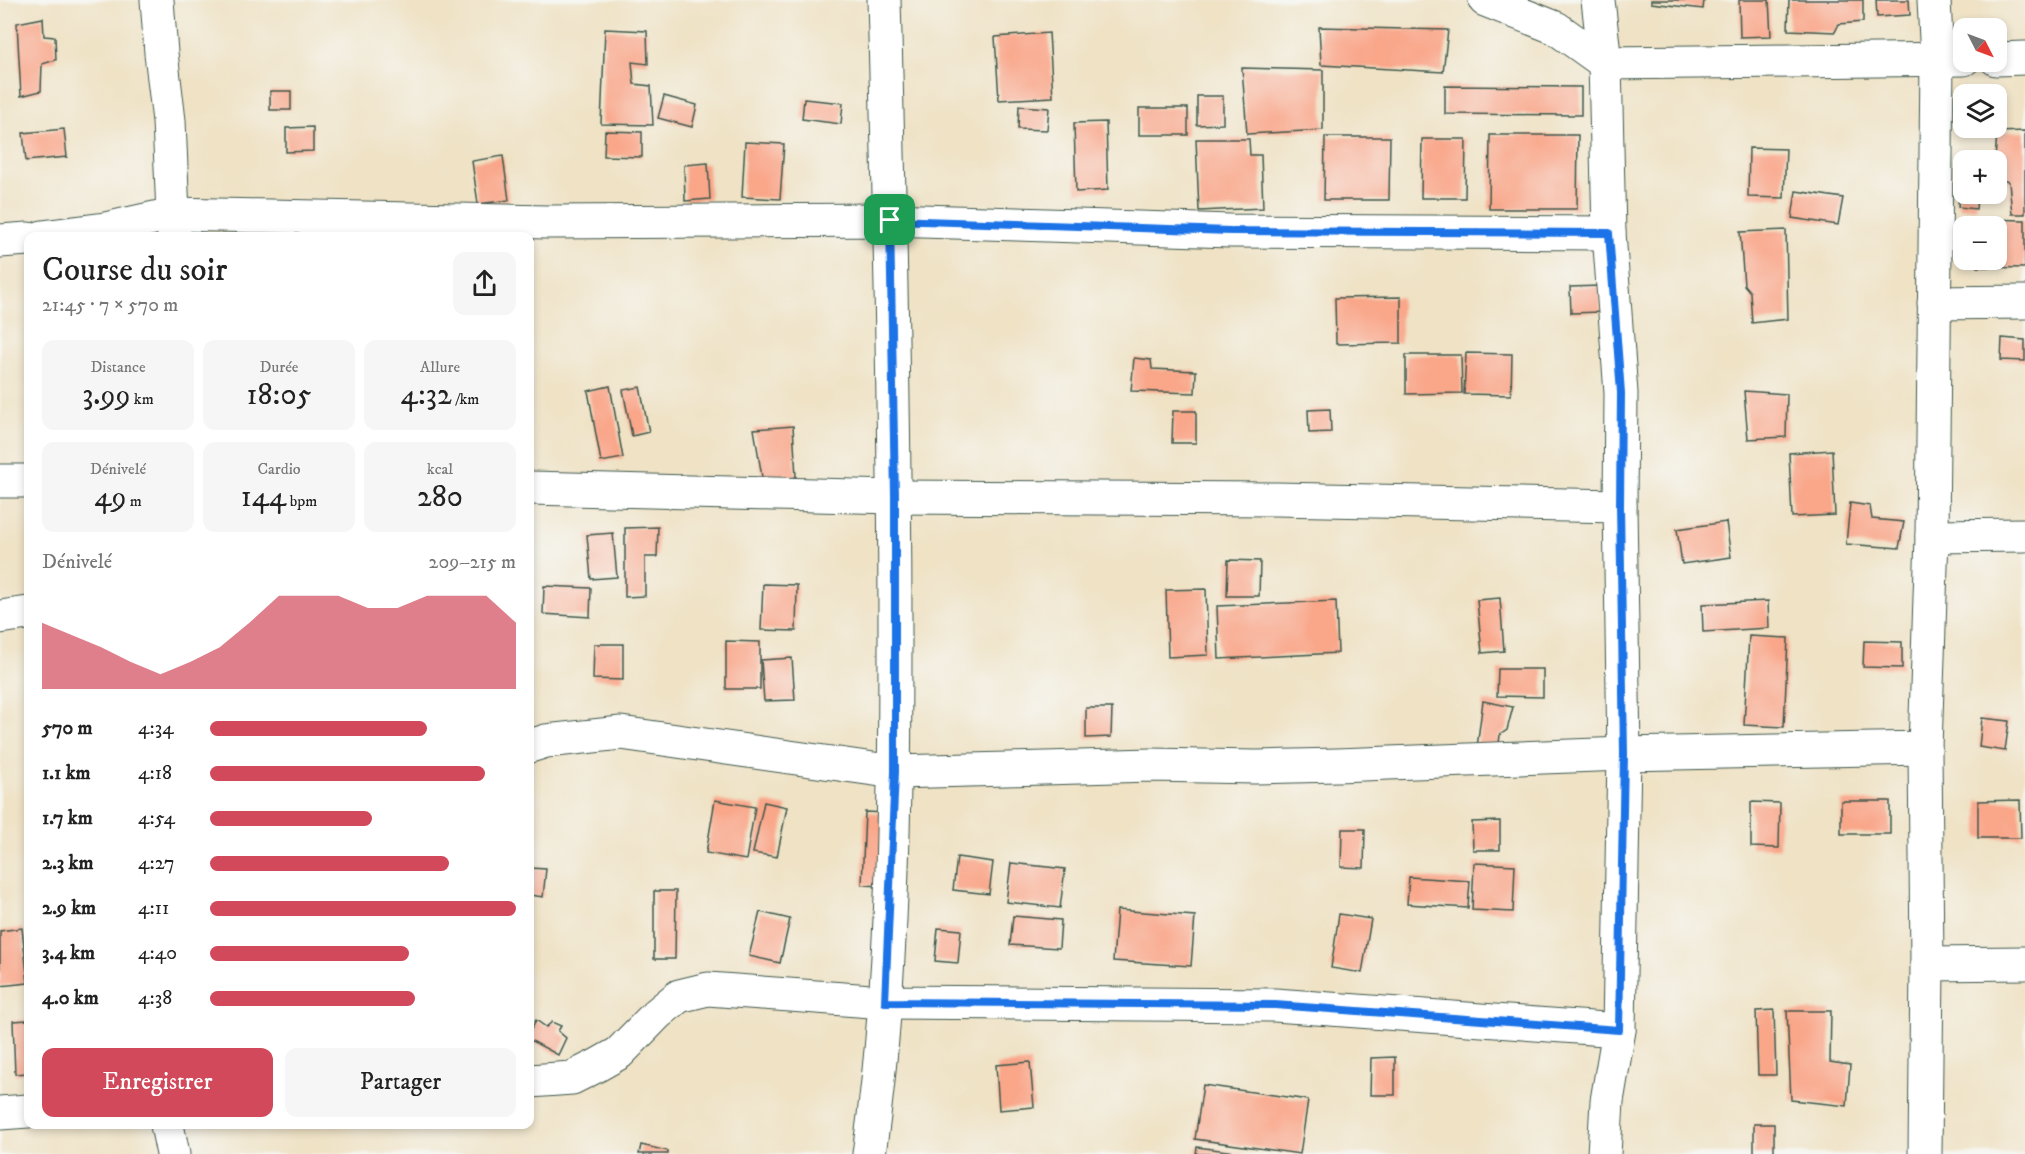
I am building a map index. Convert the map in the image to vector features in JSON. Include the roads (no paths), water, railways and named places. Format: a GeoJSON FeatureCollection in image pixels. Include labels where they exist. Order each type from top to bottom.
{"type":"FeatureCollection","features":[{"type":"Feature","properties":{"kind":"street"},"geometry":{"type":"LineString","coordinates":[[157,0],[169,121],[173,225]]}},
{"type":"Feature","properties":{"kind":"street"},"geometry":{"type":"LineString","coordinates":[[869,1154],[885,1002],[895,772],[895,497],[884,0]]}},
{"type":"Feature","properties":{"kind":"street"},"geometry":{"type":"LineString","coordinates":[[1485,0],[1556,28],[1605,63],[1950,59]]}},
{"type":"Feature","properties":{"kind":"street"},"geometry":{"type":"LineString","coordinates":[[1598,0],[1605,63],[1609,233],[1621,393],[1620,506],[1624,754],[1619,1030],[1607,1101],[1604,1154]]}},
{"type":"Feature","properties":{"kind":"street"},"geometry":{"type":"LineString","coordinates":[[1925,1154],[1927,964],[1925,748],[1932,536],[1934,303],[1950,59],[1934,0]]}},
{"type":"Feature","properties":{"kind":"street"},"geometry":{"type":"LineString","coordinates":[[2007,59],[2025,58]]}},
{"type":"Feature","properties":{"kind":"street"},"geometry":{"type":"LineString","coordinates":[[81,232],[173,225],[890,220],[1231,231],[1609,233]]}},
{"type":"Feature","properties":{"kind":"street"},"geometry":{"type":"LineString","coordinates":[[0,241],[24,239]]}},
{"type":"Feature","properties":{"kind":"street"},"geometry":{"type":"LineString","coordinates":[[1934,303],[2025,302]]}},
{"type":"Feature","properties":{"kind":"street"},"geometry":{"type":"LineString","coordinates":[[0,481],[24,481]]}},
{"type":"Feature","properties":{"kind":"street"},"geometry":{"type":"LineString","coordinates":[[534,488],[895,497],[1276,499],[1620,506]]}},
{"type":"Feature","properties":{"kind":"street"},"geometry":{"type":"LineString","coordinates":[[1932,536],[2025,535]]}},
{"type":"Feature","properties":{"kind":"street"},"geometry":{"type":"LineString","coordinates":[[0,617],[24,614]]}},
{"type":"Feature","properties":{"kind":"street"},"geometry":{"type":"LineString","coordinates":[[534,746],[546,741],[621,733],[895,772],[1150,765],[1255,767],[1624,754],[1925,748]]}},
{"type":"Feature","properties":{"kind":"street"},"geometry":{"type":"LineString","coordinates":[[1927,964],[2025,963]]}},
{"type":"Feature","properties":{"kind":"street"},"geometry":{"type":"LineString","coordinates":[[534,1081],[572,1078],[596,1066],[619,1053],[657,1014],[679,996],[708,989],[885,1002],[1275,1005],[1619,1030]]}},
{"type":"Feature","properties":{"kind":"street"},"geometry":{"type":"LineString","coordinates":[[0,1113],[24,1111]]}},
{"type":"Feature","properties":{"kind":"street"},"geometry":{"type":"LineString","coordinates":[[167,1129],[173,1154]]}}]}
